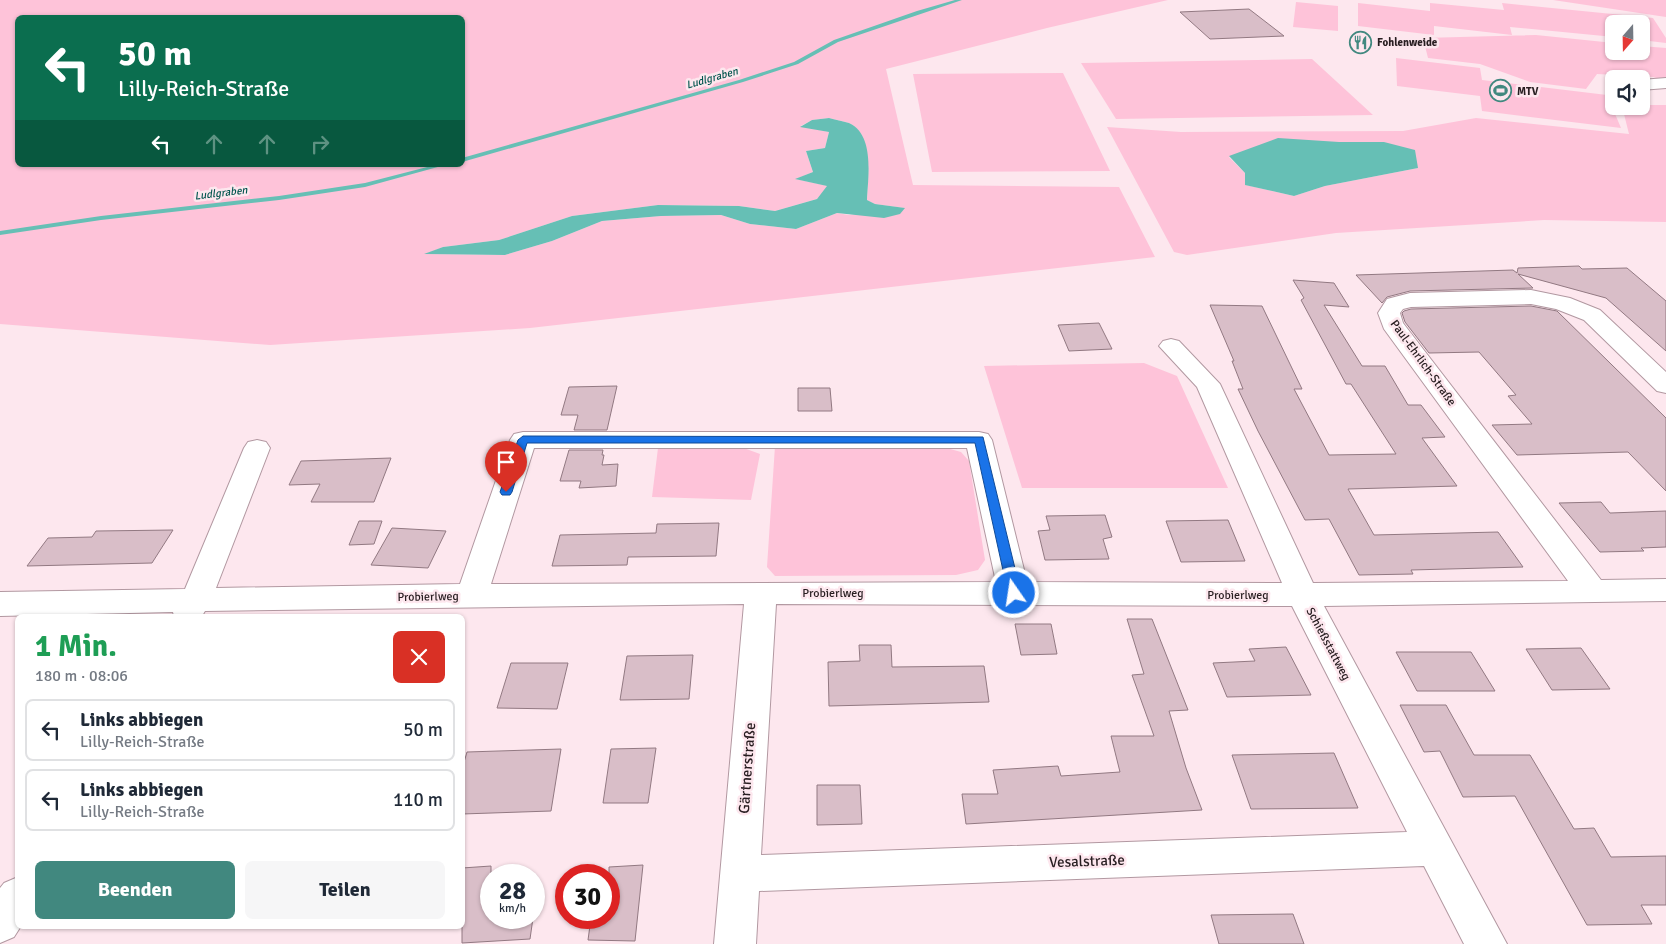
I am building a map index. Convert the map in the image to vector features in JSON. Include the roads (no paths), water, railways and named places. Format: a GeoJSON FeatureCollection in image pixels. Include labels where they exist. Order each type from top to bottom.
{"type":"FeatureCollection","features":[{"type":"Feature","properties":{"kind":"street"},"geometry":{"type":"LineString","coordinates":[[1650,84],[1666,83]]}},
{"type":"Feature","properties":{"kind":"street","name":"Paul-Ehrlich-Straße"},"geometry":{"type":"LineString","coordinates":[[1593,592],[1392,324],[1389,313],[1395,304],[1410,300],[1531,297],[1562,303],[1592,315],[1654,363],[1666,386]]}},
{"type":"Feature","properties":{"kind":"street","name":"Schießstattweg"},"geometry":{"type":"LineString","coordinates":[[1171,346],[1208,384],[1303,596],[1486,944]]}},
{"type":"Feature","properties":{"kind":"street"},"geometry":{"type":"LineString","coordinates":[[472,596],[523,440],[979,440],[1014,593]]}},
{"type":"Feature","properties":{"kind":"street"},"geometry":{"type":"LineString","coordinates":[[191,608],[257,448]]}},
{"type":"Feature","properties":{"kind":"street","name":"Probierlweg"},"geometry":{"type":"LineString","coordinates":[[0,604],[191,608],[472,596],[1014,593],[1303,596],[1666,590]]}},
{"type":"Feature","properties":{"kind":"street","name":"Gärtnerstraße"},"geometry":{"type":"LineString","coordinates":[[735,944],[761,593]]}},
{"type":"Feature","properties":{"kind":"street","name":"Vesalstraße"},"geometry":{"type":"LineString","coordinates":[[739,874],[1436,848]]}},
{"type":"Feature","properties":{"kind":"street"},"geometry":{"type":"LineString","coordinates":[[0,923],[15,900]]}},
{"type":"Feature","properties":{"kind":"waterway","name":"Ludlgraben"},"geometry":{"type":"LineString","coordinates":[[465,159],[741,81],[796,63],[836,41],[960,0]]}},
{"type":"Feature","properties":{"kind":"waterway","name":"Ludlgraben"},"geometry":{"type":"LineString","coordinates":[[0,233],[101,218],[279,198],[365,185],[434,167]]}},
{"type":"Feature","properties":{"kind":"place","name":"Fohlenweide"},"geometry":{"type":"Point","coordinates":[1361,42]}},
{"type":"Feature","properties":{"kind":"place","name":"MTV"},"geometry":{"type":"Point","coordinates":[1501,91]}}]}
